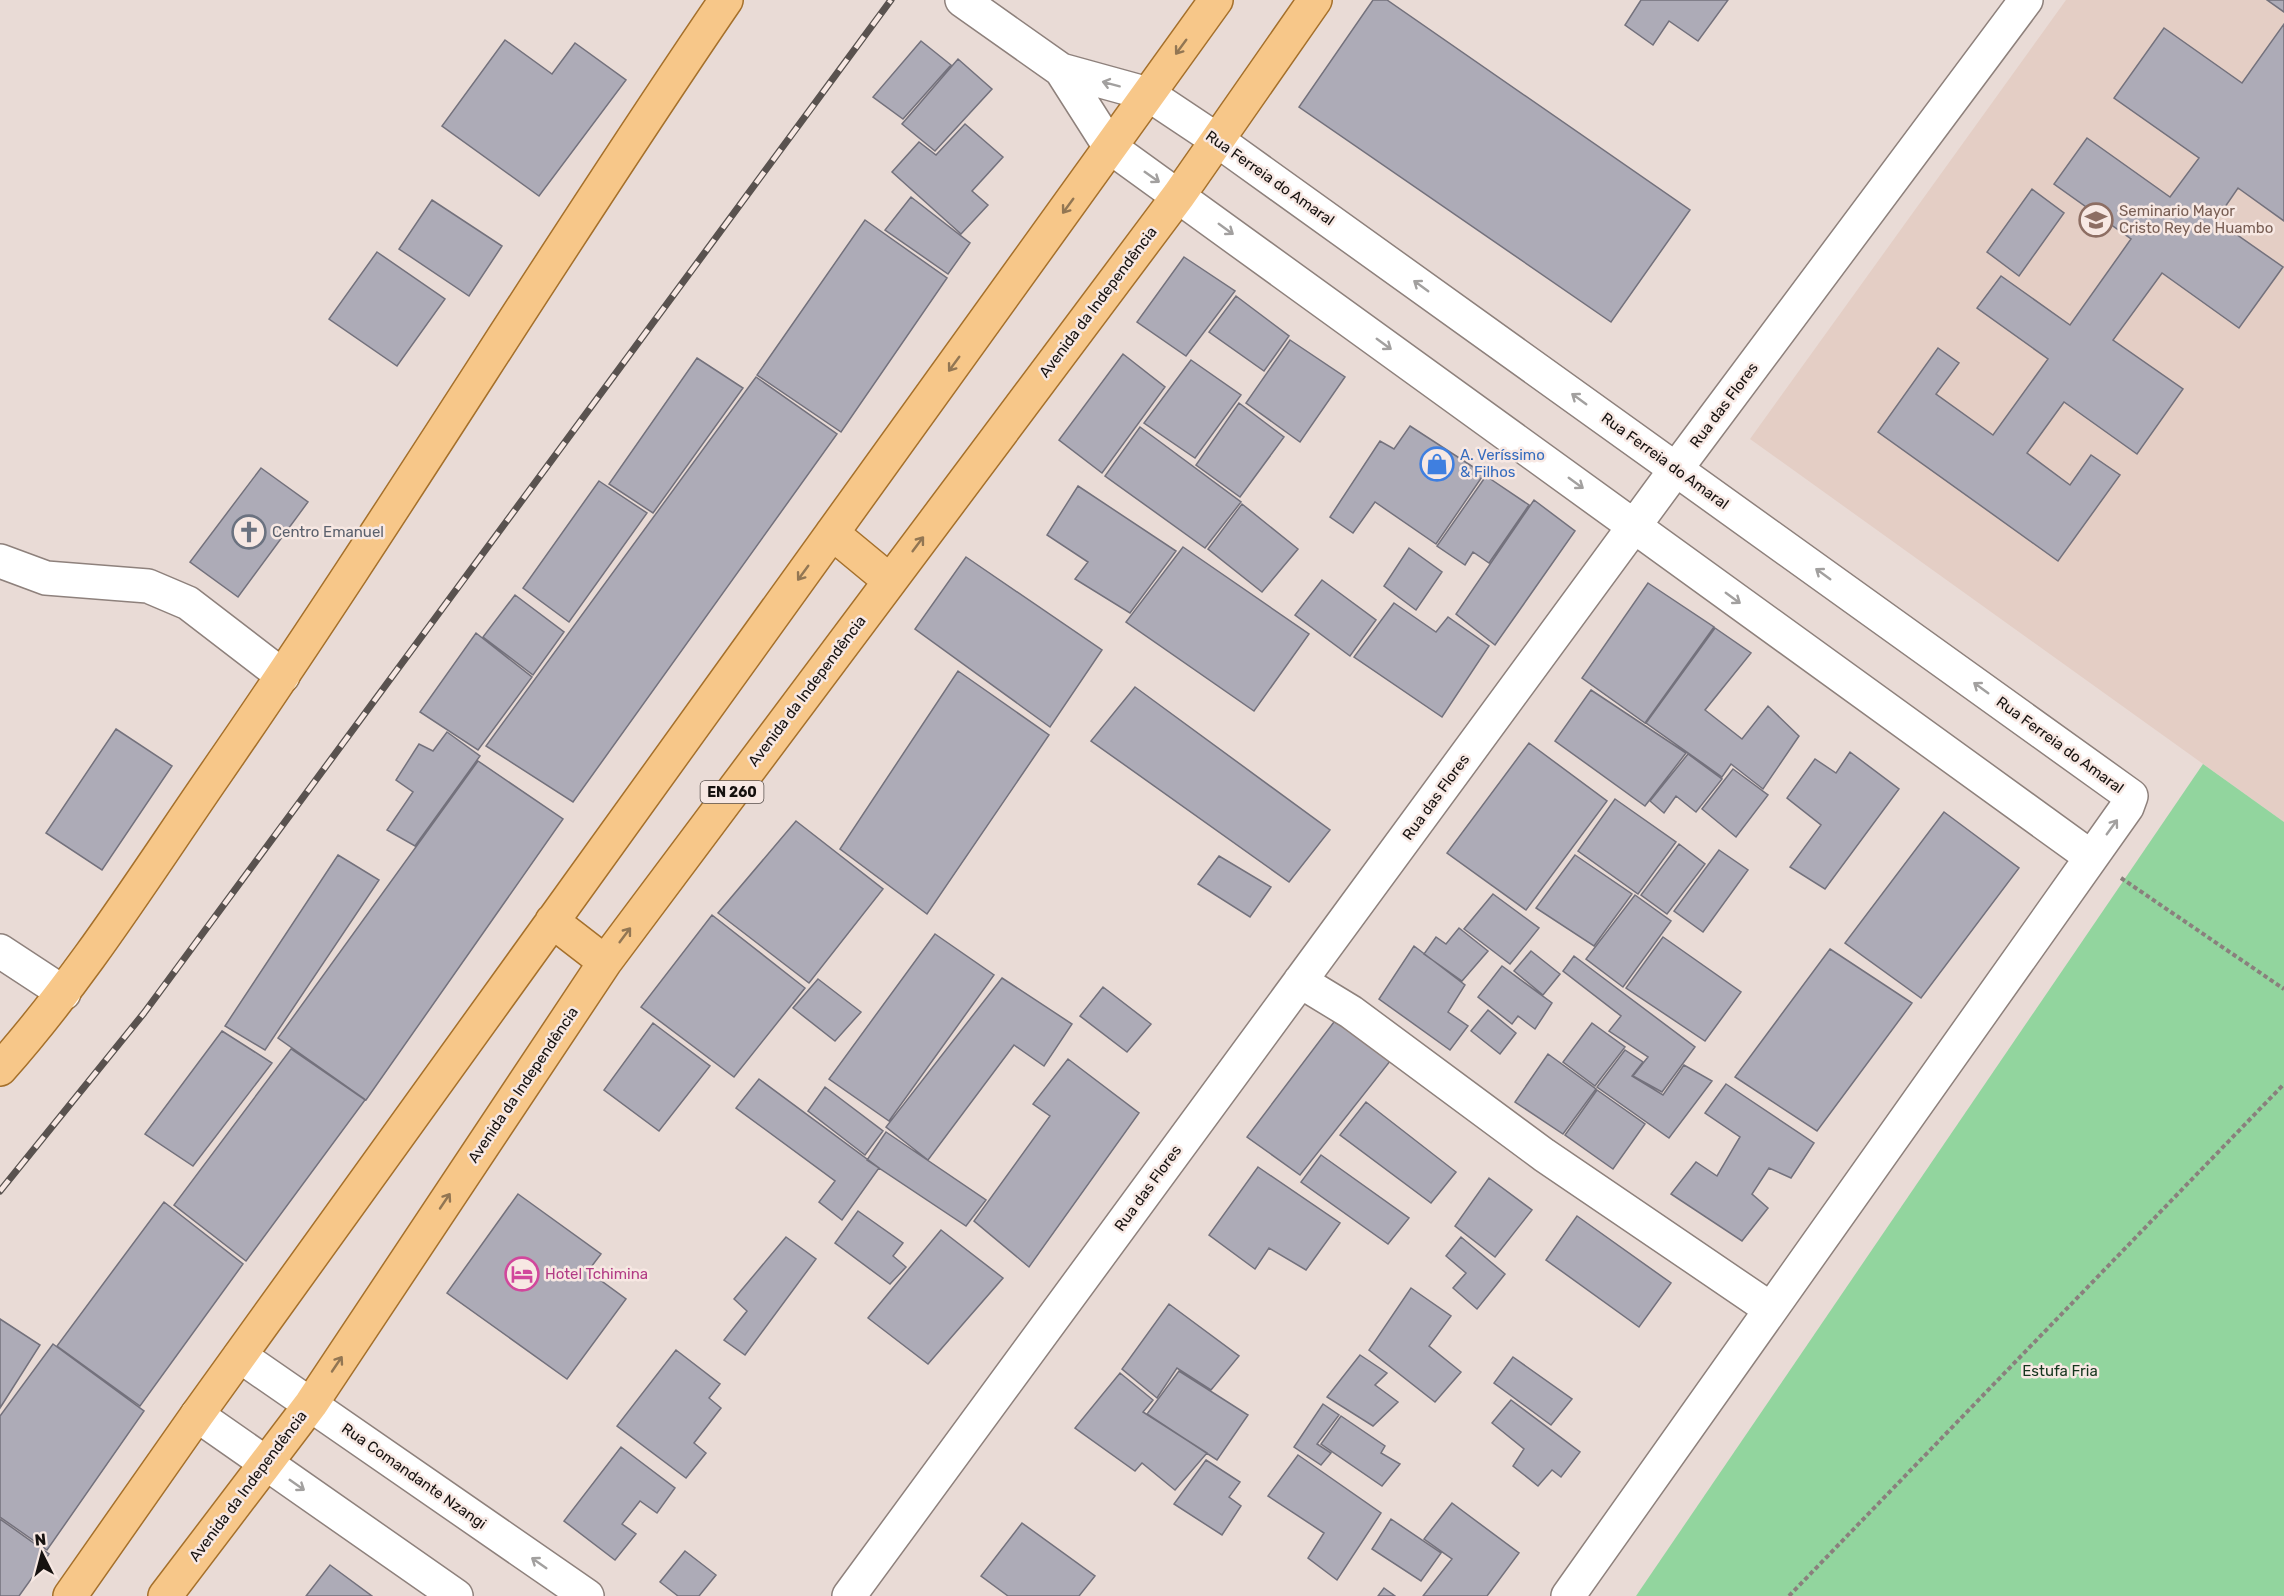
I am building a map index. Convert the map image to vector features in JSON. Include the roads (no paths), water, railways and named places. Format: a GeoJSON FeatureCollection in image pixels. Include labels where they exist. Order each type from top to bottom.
{"type":"FeatureCollection","features":[{"type":"Feature","properties":{"kind":"main road"},"geometry":{"type":"LineString","coordinates":[[70,1596],[197,1415],[1216,0]]}},
{"type":"Feature","properties":{"kind":"main road","name":"Avenida da Independência"},"geometry":{"type":"LineString","coordinates":[[165,1596],[310,1404],[605,962],[1179,195],[1315,0]]}},
{"type":"Feature","properties":{"kind":"main road"},"geometry":{"type":"LineString","coordinates":[[0,1069],[64,993],[283,676],[714,8]]}},
{"type":"Feature","properties":{"kind":"main road"},"geometry":{"type":"LineString","coordinates":[[832,532],[890,581]]}},
{"type":"Feature","properties":{"kind":"main road"},"geometry":{"type":"LineString","coordinates":[[552,921],[605,962]]}},
{"type":"Feature","properties":{"kind":"street","name":"Rua Ferreia do Amaral"},"geometry":{"type":"LineString","coordinates":[[962,0],[1061,70],[1148,94],[1217,140],[2131,796],[2127,807],[2091,857],[1110,147],[1061,70]]}},
{"type":"Feature","properties":{"kind":"street","name":"Rua das Flores"},"geometry":{"type":"LineString","coordinates":[[849,1596],[1676,469],[2026,0]]}},
{"type":"Feature","properties":{"kind":"street"},"geometry":{"type":"LineString","coordinates":[[0,561],[46,578],[148,586],[188,603],[283,676]]}},
{"type":"Feature","properties":{"kind":"street"},"geometry":{"type":"LineString","coordinates":[[1568,1596],[1769,1308],[2091,857]]}},
{"type":"Feature","properties":{"kind":"street"},"geometry":{"type":"LineString","coordinates":[[0,951],[64,993]]}},
{"type":"Feature","properties":{"kind":"street"},"geometry":{"type":"LineString","coordinates":[[1300,981],[1351,1012],[1544,1155],[1769,1308]]}},
{"type":"Feature","properties":{"kind":"street","name":"Rua Comandante Nzangi"},"geometry":{"type":"LineString","coordinates":[[240,1356],[587,1596]]}},
{"type":"Feature","properties":{"kind":"street"},"geometry":{"type":"LineString","coordinates":[[197,1415],[456,1596]]}},
{"type":"Feature","properties":{"kind":"railway"},"geometry":{"type":"LineString","coordinates":[[0,1191],[144,1013],[891,0]]}},
{"type":"Feature","properties":{"kind":"place","name":"Seminario Mayor Cristo Rey de Huambo"},"geometry":{"type":"Point","coordinates":[2096,220]}},
{"type":"Feature","properties":{"kind":"place","name":"A. Veríssimo & Filhos"},"geometry":{"type":"Point","coordinates":[1437,464]}},
{"type":"Feature","properties":{"kind":"place","name":"Centro Emanuel"},"geometry":{"type":"Point","coordinates":[249,532]}},
{"type":"Feature","properties":{"kind":"place","name":"Hotel Tchimina"},"geometry":{"type":"Point","coordinates":[522,1274]}},
{"type":"Feature","properties":{"kind":"park label","name":"Estufa Fria"},"geometry":{"type":"Point","coordinates":[2060,1371]}}]}
